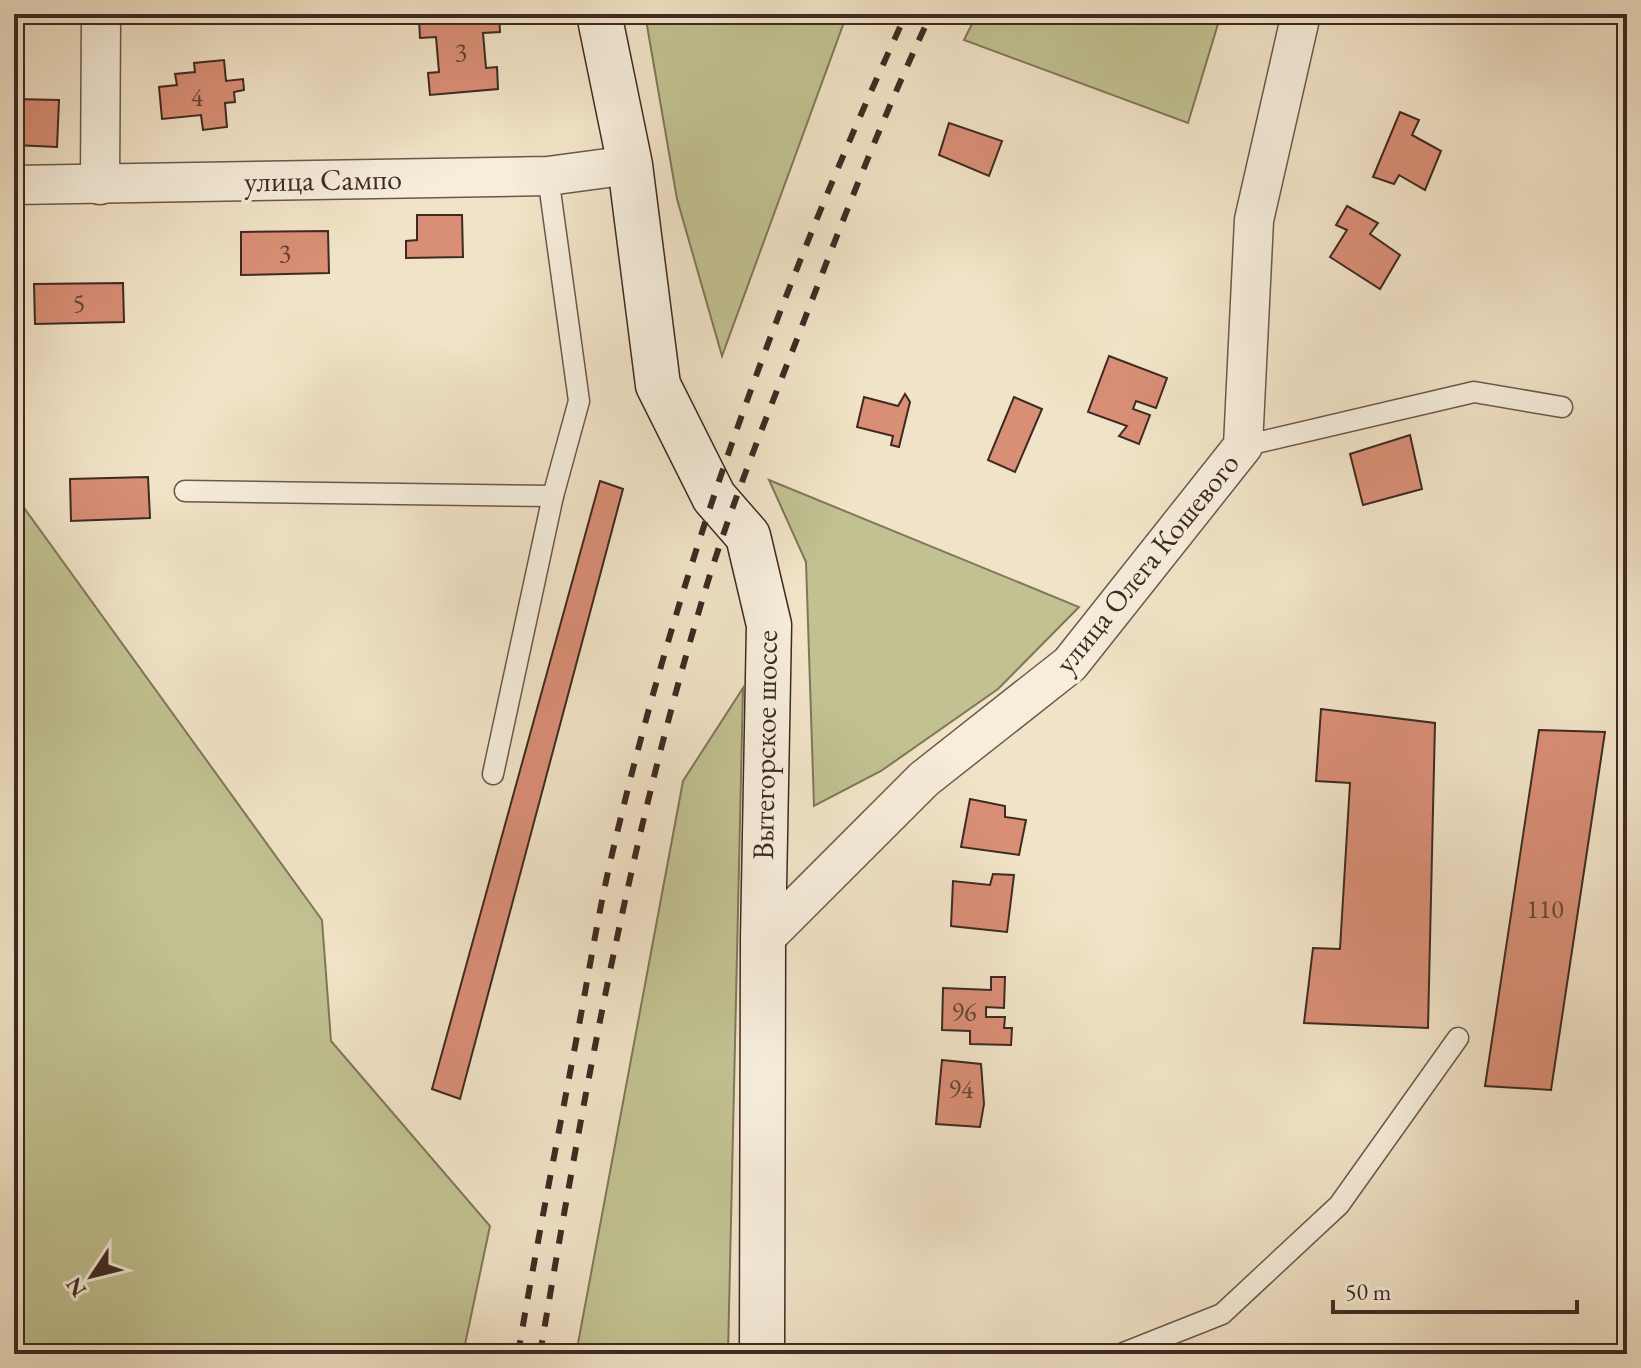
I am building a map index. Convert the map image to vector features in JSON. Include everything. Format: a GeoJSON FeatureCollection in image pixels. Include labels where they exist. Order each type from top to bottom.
{"type":"FeatureCollection","features":[{"type":"Feature","properties":{"kind":"main road","name":"Вытегорское шоссе"},"geometry":{"type":"LineString","coordinates":[[599,14],[630,165],[658,385],[714,497],[748,536],[769,625],[763,940],[762,1354]]}},
{"type":"Feature","properties":{"kind":"street"},"geometry":{"type":"LineString","coordinates":[[100,185],[101,14]]}},
{"type":"Feature","properties":{"kind":"street","name":"улица Олега Кошевого"},"geometry":{"type":"LineString","coordinates":[[763,940],[924,779],[1070,664],[1243,446],[1254,220],[1301,14]]}},
{"type":"Feature","properties":{"kind":"street","name":"улица Сампо"},"geometry":{"type":"LineString","coordinates":[[14,185],[548,176],[630,165]]}},
{"type":"Feature","properties":{"kind":"lane"},"geometry":{"type":"LineString","coordinates":[[493,774],[553,496],[579,401],[548,176]]}},
{"type":"Feature","properties":{"kind":"lane"},"geometry":{"type":"LineString","coordinates":[[1243,446],[1474,392],[1562,407]]}},
{"type":"Feature","properties":{"kind":"lane"},"geometry":{"type":"LineString","coordinates":[[185,491],[553,496]]}},
{"type":"Feature","properties":{"kind":"lane"},"geometry":{"type":"LineString","coordinates":[[1121,1354],[1222,1314],[1339,1205],[1458,1038]]}},
{"type":"Feature","properties":{"kind":"green space"},"geometry":{"type":"Polygon","coordinates":[[[645,14],[847,14],[722,356],[677,199],[645,14]]]}},
{"type":"Feature","properties":{"kind":"green space"},"geometry":{"type":"Polygon","coordinates":[[[977,14],[1221,14],[1188,123],[964,40],[977,14]]]}},
{"type":"Feature","properties":{"kind":"green space"},"geometry":{"type":"Polygon","coordinates":[[[769,480],[1079,607],[998,689],[881,771],[814,806],[806,562],[769,480]]]}},
{"type":"Feature","properties":{"kind":"green space"},"geometry":{"type":"Polygon","coordinates":[[[14,494],[322,920],[331,1041],[490,1226],[463,1354],[14,1354],[14,494]]]}},
{"type":"Feature","properties":{"kind":"green space"},"geometry":{"type":"Polygon","coordinates":[[[743,688],[728,1354],[576,1354],[683,781],[743,688]]]}},
{"type":"Feature","properties":{"kind":"building"},"geometry":{"type":"Polygon","coordinates":[[[189,14],[221,14],[221,17],[190,21],[189,14]]]}},
{"type":"Feature","properties":{"kind":"building"},"geometry":{"type":"Polygon","coordinates":[[[499,14],[500,32],[483,33],[486,68],[497,67],[498,89],[430,95],[428,73],[439,72],[436,37],[420,38],[419,18],[499,14]]]}},
{"type":"Feature","properties":{"kind":"building"},"geometry":{"type":"Polygon","coordinates":[[[224,60],[226,81],[243,79],[244,90],[234,92],[235,102],[225,103],[227,127],[203,130],[201,115],[162,119],[159,87],[177,85],[175,74],[195,72],[194,63],[224,60]]]}},
{"type":"Feature","properties":{"kind":"building"},"geometry":{"type":"Polygon","coordinates":[[[14,99],[59,100],[57,147],[14,145],[14,99]]]}},
{"type":"Feature","properties":{"kind":"building"},"geometry":{"type":"Polygon","coordinates":[[[1400,112],[1419,120],[1412,135],[1441,151],[1425,190],[1399,175],[1394,184],[1373,177],[1400,112]]]}},
{"type":"Feature","properties":{"kind":"building"},"geometry":{"type":"Polygon","coordinates":[[[949,123],[1002,141],[989,176],[939,155],[949,123]]]}},
{"type":"Feature","properties":{"kind":"building"},"geometry":{"type":"Polygon","coordinates":[[[1347,206],[1378,223],[1370,234],[1400,255],[1380,289],[1330,257],[1347,230],[1336,225],[1347,206]]]}},
{"type":"Feature","properties":{"kind":"building"},"geometry":{"type":"Polygon","coordinates":[[[417,215],[462,215],[463,257],[406,258],[406,241],[417,240],[417,215]]]}},
{"type":"Feature","properties":{"kind":"building"},"geometry":{"type":"Polygon","coordinates":[[[328,231],[329,273],[241,275],[241,232],[328,231]]]}},
{"type":"Feature","properties":{"kind":"building"},"geometry":{"type":"Polygon","coordinates":[[[123,283],[124,322],[35,324],[34,284],[123,283]]]}},
{"type":"Feature","properties":{"kind":"building"},"geometry":{"type":"Polygon","coordinates":[[[1109,356],[1167,378],[1156,408],[1136,401],[1133,409],[1150,415],[1139,444],[1119,436],[1127,426],[1088,412],[1109,356]]]}},
{"type":"Feature","properties":{"kind":"building"},"geometry":{"type":"Polygon","coordinates":[[[905,394],[910,402],[899,447],[891,445],[893,436],[857,427],[864,397],[898,406],[905,394]]]}},
{"type":"Feature","properties":{"kind":"building"},"geometry":{"type":"Polygon","coordinates":[[[1014,397],[1042,409],[1015,472],[988,460],[1014,397]]]}},
{"type":"Feature","properties":{"kind":"building"},"geometry":{"type":"Polygon","coordinates":[[[1410,435],[1422,489],[1363,505],[1350,454],[1410,435]]]}},
{"type":"Feature","properties":{"kind":"building"},"geometry":{"type":"Polygon","coordinates":[[[148,477],[150,518],[71,521],[70,479],[148,477]]]}},
{"type":"Feature","properties":{"kind":"building"},"geometry":{"type":"Polygon","coordinates":[[[600,481],[623,489],[460,1099],[432,1089],[600,481]]]}},
{"type":"Feature","properties":{"kind":"building"},"geometry":{"type":"Polygon","coordinates":[[[1321,709],[1435,723],[1428,1028],[1304,1023],[1313,948],[1340,949],[1350,783],[1316,781],[1321,709]]]}},
{"type":"Feature","properties":{"kind":"building"},"geometry":{"type":"Polygon","coordinates":[[[1539,730],[1605,732],[1551,1090],[1485,1086],[1539,730]]]}},
{"type":"Feature","properties":{"kind":"building"},"geometry":{"type":"Polygon","coordinates":[[[970,799],[1005,806],[1005,817],[1026,820],[1019,855],[961,847],[970,799]]]}},
{"type":"Feature","properties":{"kind":"building"},"geometry":{"type":"Polygon","coordinates":[[[993,874],[1014,875],[1007,932],[951,926],[953,881],[990,885],[993,874]]]}},
{"type":"Feature","properties":{"kind":"building"},"geometry":{"type":"Polygon","coordinates":[[[991,977],[1005,977],[1004,1008],[986,1007],[986,1017],[1005,1017],[1004,1028],[1012,1028],[1011,1045],[970,1044],[970,1031],[942,1030],[943,988],[991,990],[991,977]]]}},
{"type":"Feature","properties":{"kind":"building"},"geometry":{"type":"Polygon","coordinates":[[[942,1060],[981,1064],[984,1104],[980,1127],[936,1124],[942,1060]]]}},
{"type":"Feature","properties":{"kind":"railway"},"geometry":{"type":"LineString","coordinates":[[518,1354],[605,884],[667,646],[700,538],[775,325],[816,220],[906,14]]}},
{"type":"Feature","properties":{"kind":"railway"},"geometry":{"type":"LineString","coordinates":[[540,1354],[608,980],[650,794],[699,611],[745,474],[829,257],[931,14]]}}]}
